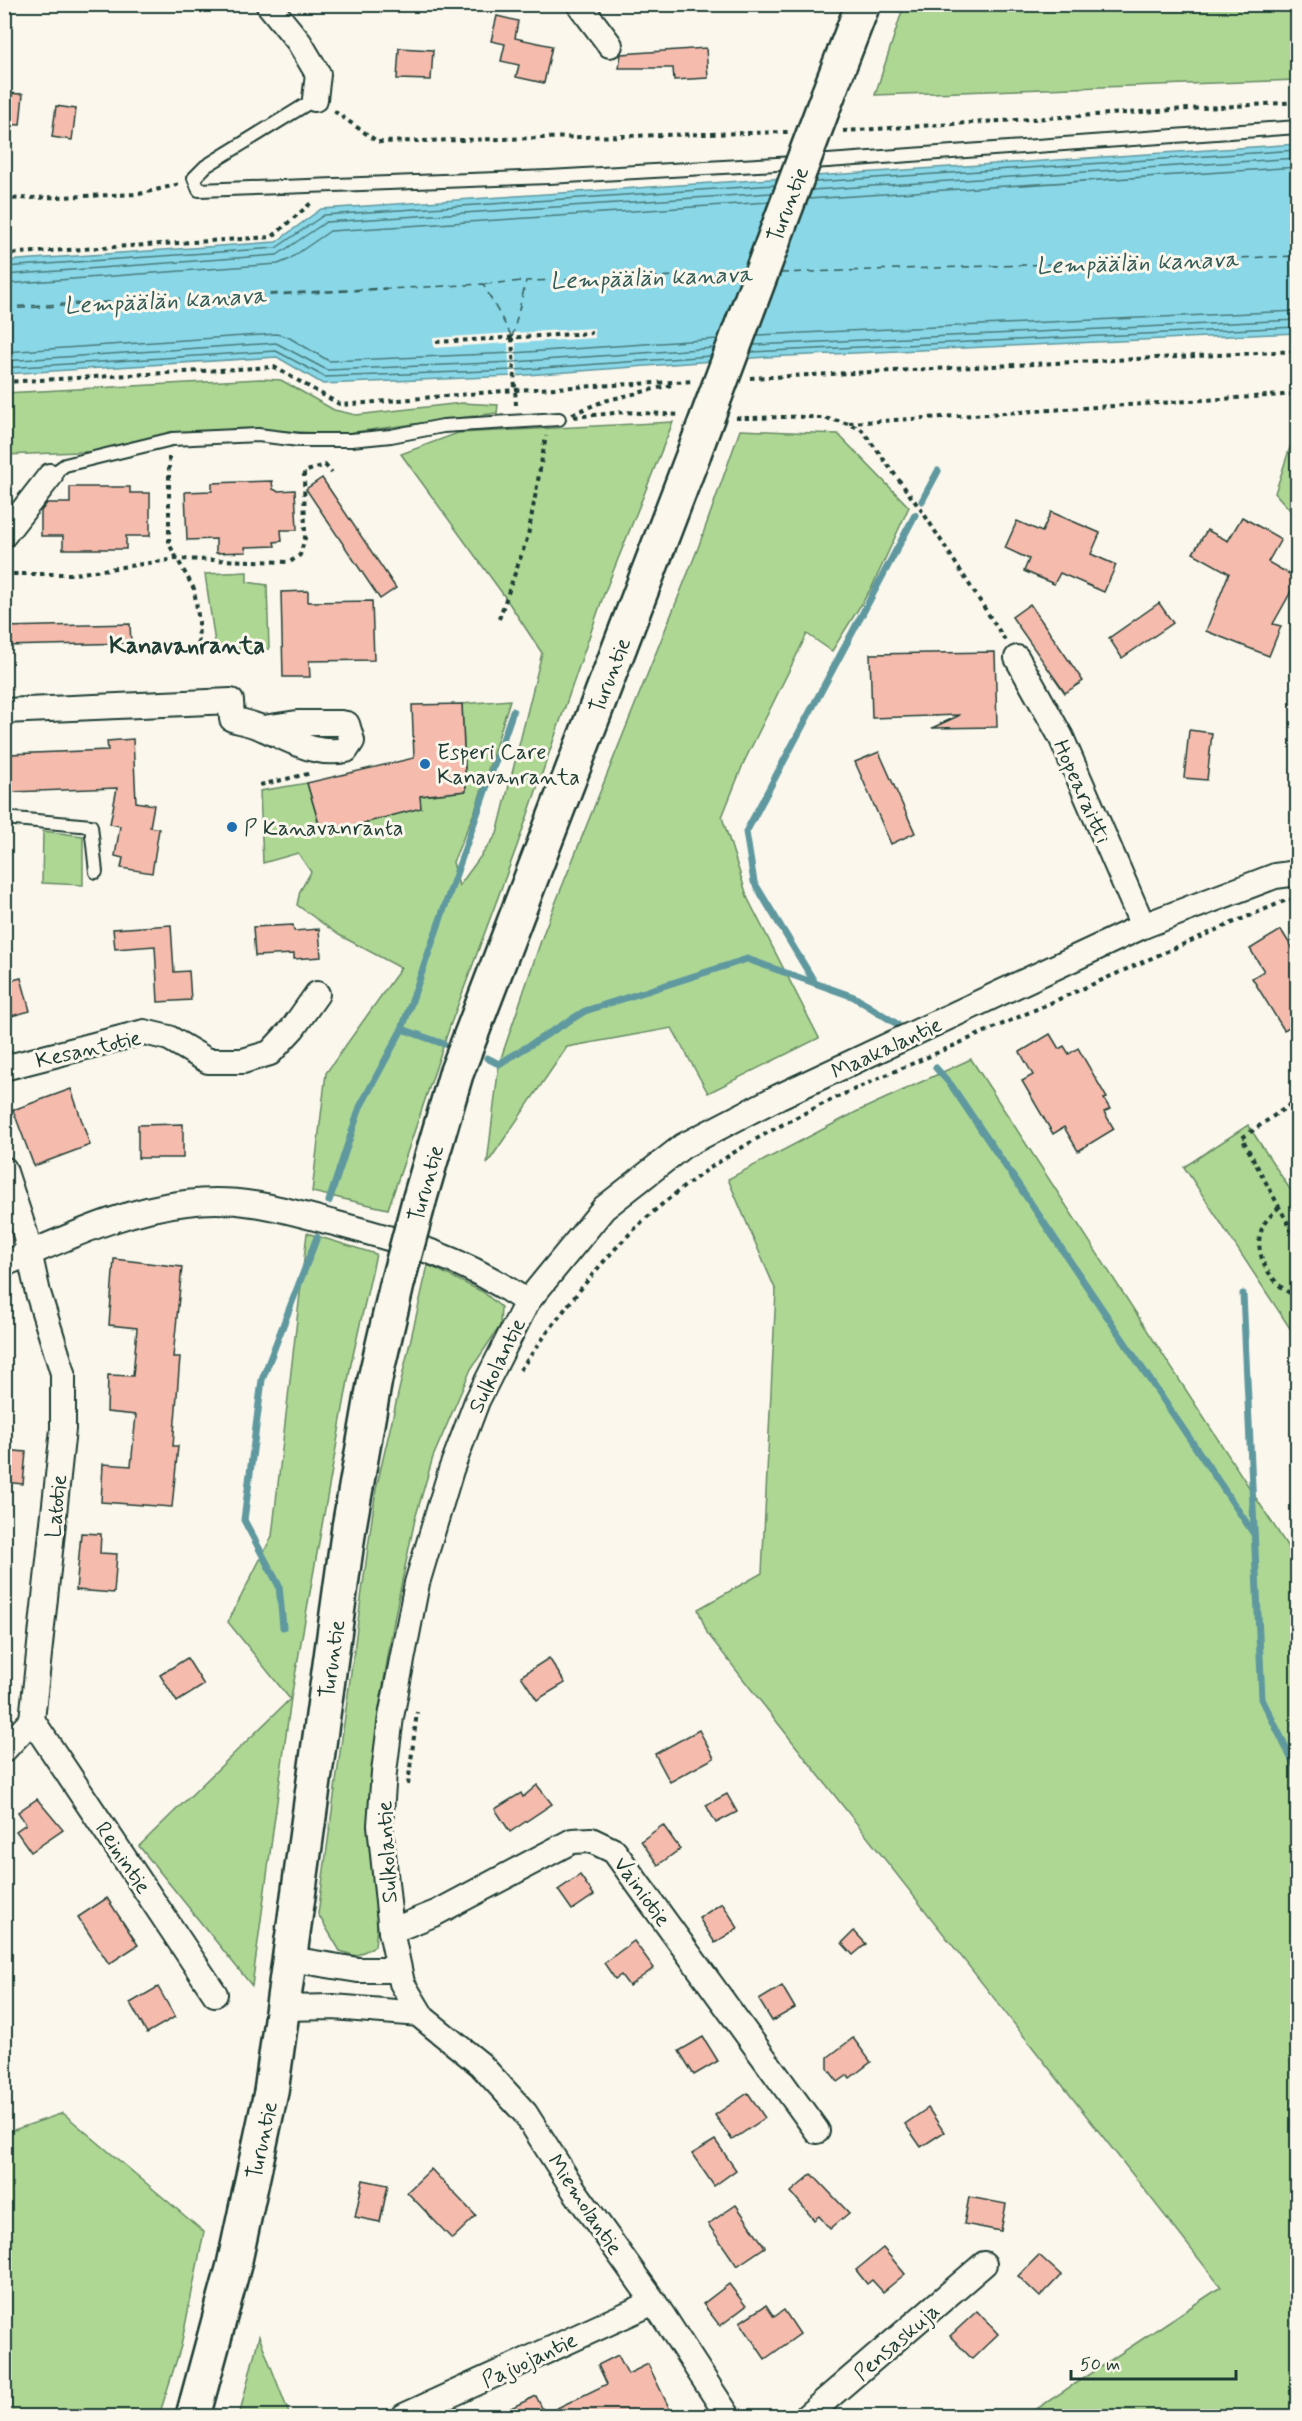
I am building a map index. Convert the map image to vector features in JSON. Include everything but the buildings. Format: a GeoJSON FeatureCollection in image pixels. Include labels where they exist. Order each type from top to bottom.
{"type":"FeatureCollection","features":[{"type":"Feature","properties":{"kind":"main road","name":"Turuntie"},"geometry":{"type":"LineString","coordinates":[[193,2416],[234,2265],[271,2092],[349,1527],[375,1379],[419,1201],[456,1074],[694,453],[862,4]]}},
{"type":"Feature","properties":{"kind":"street"},"geometry":{"type":"LineString","coordinates":[[268,4],[299,42],[318,74],[315,99]]}},
{"type":"Feature","properties":{"kind":"street"},"geometry":{"type":"LineString","coordinates":[[579,4],[610,45]]}},
{"type":"Feature","properties":{"kind":"street"},"geometry":{"type":"LineString","coordinates":[[4,535],[50,476]]}},
{"type":"Feature","properties":{"kind":"street","name":"Hopearaitti"},"geometry":{"type":"LineString","coordinates":[[1017,658],[1061,736],[1143,926]]}},
{"type":"Feature","properties":{"kind":"street"},"geometry":{"type":"LineString","coordinates":[[4,711],[231,701],[232,719],[263,728]]}},
{"type":"Feature","properties":{"kind":"street","name":"Maakalantie"},"geometry":{"type":"LineString","coordinates":[[527,1302],[604,1208],[683,1146],[778,1097],[1143,926],[1275,876],[1298,873]]}},
{"type":"Feature","properties":{"kind":"street","name":"Kesantotie"},"geometry":{"type":"LineString","coordinates":[[4,1068],[144,1032],[170,1038],[208,1061],[243,1061],[270,1053],[293,1028],[316,994]]}},
{"type":"Feature","properties":{"kind":"street","name":"Latotie"},"geometry":{"type":"LineString","coordinates":[[4,1169],[25,1233],[63,1373],[63,1429],[32,1720]]}},
{"type":"Feature","properties":{"kind":"street","name":"Sulkolantie"},"geometry":{"type":"LineString","coordinates":[[4,1264],[105,1223],[143,1212],[184,1203],[218,1200],[255,1202],[384,1236],[452,1258],[496,1280],[527,1302],[477,1401],[451,1470],[417,1583],[391,1717],[380,1826],[391,1931],[398,1970]]}},
{"type":"Feature","properties":{"kind":"street"},"geometry":{"type":"LineString","coordinates":[[4,1750],[32,1720]]}},
{"type":"Feature","properties":{"kind":"street","name":"Reinintie"},"geometry":{"type":"LineString","coordinates":[[32,1720],[215,1994]]}},
{"type":"Feature","properties":{"kind":"street","name":"Vainiotie"},"geometry":{"type":"LineString","coordinates":[[391,1931],[436,1913],[572,1841],[591,1840],[614,1851],[817,2131]]}},
{"type":"Feature","properties":{"kind":"street"},"geometry":{"type":"LineString","coordinates":[[290,1959],[358,1970],[398,1970]]}},
{"type":"Feature","properties":{"kind":"street","name":"Miemolantie"},"geometry":{"type":"LineString","coordinates":[[398,1970],[420,2014],[451,2043],[480,2064],[525,2113],[574,2190],[654,2302],[728,2416]]}},
{"type":"Feature","properties":{"kind":"street"},"geometry":{"type":"LineString","coordinates":[[283,2008],[345,2008],[420,2014]]}},
{"type":"Feature","properties":{"kind":"street","name":"Pensaskuja"},"geometry":{"type":"LineString","coordinates":[[807,2416],[984,2264]]}},
{"type":"Feature","properties":{"kind":"street","name":"Pajuojantie"},"geometry":{"type":"LineString","coordinates":[[404,2416],[654,2302]]}},
{"type":"Feature","properties":{"kind":"lane"},"geometry":{"type":"LineString","coordinates":[[315,99],[206,166],[194,177],[199,190],[328,186],[828,161],[1298,128]]}},
{"type":"Feature","properties":{"kind":"lane"},"geometry":{"type":"LineString","coordinates":[[50,476],[65,465],[168,440],[258,435],[299,440],[351,440],[391,436],[442,426],[553,419]]}},
{"type":"Feature","properties":{"kind":"lane"},"geometry":{"type":"LineString","coordinates":[[4,818],[92,826],[96,872]]}},
{"type":"Feature","properties":{"kind":"path"},"geometry":{"type":"LineString","coordinates":[[315,99],[347,118],[378,142],[782,132]]}},
{"type":"Feature","properties":{"kind":"path"},"geometry":{"type":"LineString","coordinates":[[835,131],[1298,102]]}},
{"type":"Feature","properties":{"kind":"path"},"geometry":{"type":"LineString","coordinates":[[4,200],[139,194],[172,189],[194,177]]}},
{"type":"Feature","properties":{"kind":"path"},"geometry":{"type":"LineString","coordinates":[[4,254],[272,237],[301,214],[328,186]]}},
{"type":"Feature","properties":{"kind":"path"},"geometry":{"type":"LineString","coordinates":[[436,342],[592,333]]}},
{"type":"Feature","properties":{"kind":"path"},"geometry":{"type":"LineString","coordinates":[[512,338],[515,390]]}},
{"type":"Feature","properties":{"kind":"path"},"geometry":{"type":"LineString","coordinates":[[742,379],[1298,351]]}},
{"type":"Feature","properties":{"kind":"path"},"geometry":{"type":"LineString","coordinates":[[4,382],[274,367],[341,405],[515,390],[687,381],[604,401],[553,419]]}},
{"type":"Feature","properties":{"kind":"path"},"geometry":{"type":"LineString","coordinates":[[730,417],[826,419],[849,423],[1298,394]]}},
{"type":"Feature","properties":{"kind":"path"},"geometry":{"type":"LineString","coordinates":[[553,419],[625,412],[687,416]]}},
{"type":"Feature","properties":{"kind":"path"},"geometry":{"type":"LineString","coordinates":[[499,620],[528,536],[553,419]]}},
{"type":"Feature","properties":{"kind":"path"},"geometry":{"type":"LineString","coordinates":[[849,423],[862,430],[877,448],[924,514],[1017,658]]}},
{"type":"Feature","properties":{"kind":"path"},"geometry":{"type":"LineString","coordinates":[[168,440],[169,544],[194,589],[199,622],[198,653]]}},
{"type":"Feature","properties":{"kind":"path"},"geometry":{"type":"LineString","coordinates":[[4,574],[75,574],[176,559],[290,562],[300,555],[305,538],[304,472],[325,465],[333,473]]}},
{"type":"Feature","properties":{"kind":"path"},"geometry":{"type":"LineString","coordinates":[[515,1377],[587,1278],[668,1198],[713,1164],[787,1120],[1174,947],[1287,900],[1298,899]]}},
{"type":"Feature","properties":{"kind":"path"},"geometry":{"type":"LineString","coordinates":[[1298,1099],[1242,1138],[1298,1242]]}},
{"type":"Feature","properties":{"kind":"path"},"geometry":{"type":"LineString","coordinates":[[1279,1207],[1263,1226],[1261,1248],[1267,1274],[1288,1293],[1298,1297]]}},
{"type":"Feature","properties":{"kind":"path"},"geometry":{"type":"LineString","coordinates":[[407,1790],[418,1710]]}},
{"type":"Feature","properties":{"kind":"green space"},"geometry":{"type":"Polygon","coordinates":[[[904,5],[1297,5],[1297,80],[875,95],[904,5]]]}},
{"type":"Feature","properties":{"kind":"green space"},"geometry":{"type":"Polygon","coordinates":[[[260,379],[281,380],[334,410],[356,415],[462,403],[498,405],[497,413],[340,434],[235,429],[161,436],[104,451],[5,455],[5,393],[260,379]]]}},
{"type":"Feature","properties":{"kind":"green space"},"geometry":{"type":"Polygon","coordinates":[[[673,422],[604,594],[517,846],[450,1026],[388,1209],[312,1192],[326,1073],[401,968],[339,935],[297,905],[300,891],[311,872],[298,853],[263,863],[260,791],[307,783],[322,834],[420,808],[420,796],[466,791],[462,704],[510,700],[476,808],[453,862],[459,886],[497,834],[542,653],[505,597],[401,454],[458,433],[673,422]]]}},
{"type":"Feature","properties":{"kind":"green space"},"geometry":{"type":"Polygon","coordinates":[[[1297,426],[1298,518],[1275,493],[1297,426]]]}},
{"type":"Feature","properties":{"kind":"green space"},"geometry":{"type":"Polygon","coordinates":[[[740,430],[838,434],[909,507],[872,587],[832,651],[807,634],[744,762],[722,817],[748,899],[819,1038],[708,1093],[672,1028],[567,1047],[487,1164],[499,1064],[545,929],[698,548],[740,430]]]}},
{"type":"Feature","properties":{"kind":"green space"},"geometry":{"type":"Polygon","coordinates":[[[247,572],[247,582],[267,585],[269,649],[216,650],[205,574],[247,572]]]}},
{"type":"Feature","properties":{"kind":"green space"},"geometry":{"type":"Polygon","coordinates":[[[43,831],[83,836],[83,885],[42,883],[43,831]]]}},
{"type":"Feature","properties":{"kind":"green space"},"geometry":{"type":"Polygon","coordinates":[[[971,1059],[1297,1561],[1297,2416],[1026,2416],[1221,2287],[707,1633],[698,1609],[762,1573],[776,1291],[728,1179],[856,1112],[971,1059]]]}},
{"type":"Feature","properties":{"kind":"green space"},"geometry":{"type":"Polygon","coordinates":[[[1248,1125],[1297,1200],[1297,1339],[1184,1167],[1248,1125]]]}},
{"type":"Feature","properties":{"kind":"green space"},"geometry":{"type":"Polygon","coordinates":[[[307,1233],[376,1254],[351,1364],[291,1698],[252,1986],[139,1846],[290,1699],[228,1622],[272,1536],[307,1233]]]}},
{"type":"Feature","properties":{"kind":"green space"},"geometry":{"type":"Polygon","coordinates":[[[428,1265],[483,1292],[501,1307],[500,1326],[471,1369],[433,1457],[415,1519],[395,1615],[377,1721],[369,1829],[379,1906],[375,1946],[356,1956],[340,1951],[318,1914],[376,1489],[428,1265]]]}},
{"type":"Feature","properties":{"kind":"green space"},"geometry":{"type":"Polygon","coordinates":[[[63,2113],[204,2232],[181,2346],[159,2416],[5,2416],[5,2133],[63,2113]]]}},
{"type":"Feature","properties":{"kind":"green space"},"geometry":{"type":"Polygon","coordinates":[[[259,2336],[290,2416],[239,2416],[259,2336]]]}},
{"type":"Feature","properties":{"kind":"water","name":"Lempäälän kanava"},"geometry":{"type":"Polygon","coordinates":[[[1297,144],[1297,333],[766,357],[514,376],[323,384],[277,357],[5,374],[5,261],[276,242],[321,209],[1297,144]]]}},
{"type":"Feature","properties":{"kind":"pier"},"geometry":{"type":"Polygon","coordinates":[[[594,328],[595,338],[516,343],[518,379],[510,379],[508,343],[434,348],[433,338],[594,328]]]}},
{"type":"Feature","properties":{"kind":"waterway"},"geometry":{"type":"LineString","coordinates":[[922,501],[938,471]]}},
{"type":"Feature","properties":{"kind":"waterway"},"geometry":{"type":"LineString","coordinates":[[815,983],[754,882],[746,832],[915,515]]}},
{"type":"Feature","properties":{"kind":"waterway"},"geometry":{"type":"LineString","coordinates":[[444,1044],[402,1029],[513,711]]}},
{"type":"Feature","properties":{"kind":"waterway"},"geometry":{"type":"LineString","coordinates":[[487,1058],[499,1064],[585,1011],[747,959],[854,997],[897,1024]]}},
{"type":"Feature","properties":{"kind":"waterway"},"geometry":{"type":"LineString","coordinates":[[329,1201],[360,1107],[402,1029]]}},
{"type":"Feature","properties":{"kind":"waterway"},"geometry":{"type":"LineString","coordinates":[[936,1068],[951,1085],[1254,1534]]}},
{"type":"Feature","properties":{"kind":"waterway"},"geometry":{"type":"LineString","coordinates":[[283,1627],[279,1586],[244,1520],[262,1380],[317,1237]]}},
{"type":"Feature","properties":{"kind":"waterway"},"geometry":{"type":"LineString","coordinates":[[1243,1294],[1262,1699],[1298,1772]]}},
{"type":"Feature","properties":{"kind":"ferry route"},"geometry":{"type":"LineString","coordinates":[[780,273],[1298,256]]}},
{"type":"Feature","properties":{"kind":"ferry route"},"geometry":{"type":"LineString","coordinates":[[512,338],[526,281],[745,274]]}},
{"type":"Feature","properties":{"kind":"ferry route"},"geometry":{"type":"LineString","coordinates":[[484,284],[524,281]]}},
{"type":"Feature","properties":{"kind":"ferry route"},"geometry":{"type":"LineString","coordinates":[[4,309],[483,284],[512,337]]}},
{"type":"Feature","properties":{"kind":"ferry route"},"geometry":{"type":"LineString","coordinates":[[4,307],[387,288]]}},
{"type":"Feature","properties":{"kind":"place","name":"Esperi Care Kanavanranta"},"geometry":{"type":"Point","coordinates":[425,764]}},
{"type":"Feature","properties":{"kind":"place","name":"P Kanavanranta"},"geometry":{"type":"Point","coordinates":[232,827]}},
{"type":"Feature","properties":{"kind":"district","name":"Kanavanranta"},"geometry":{"type":"Point","coordinates":[187,645]}}]}
